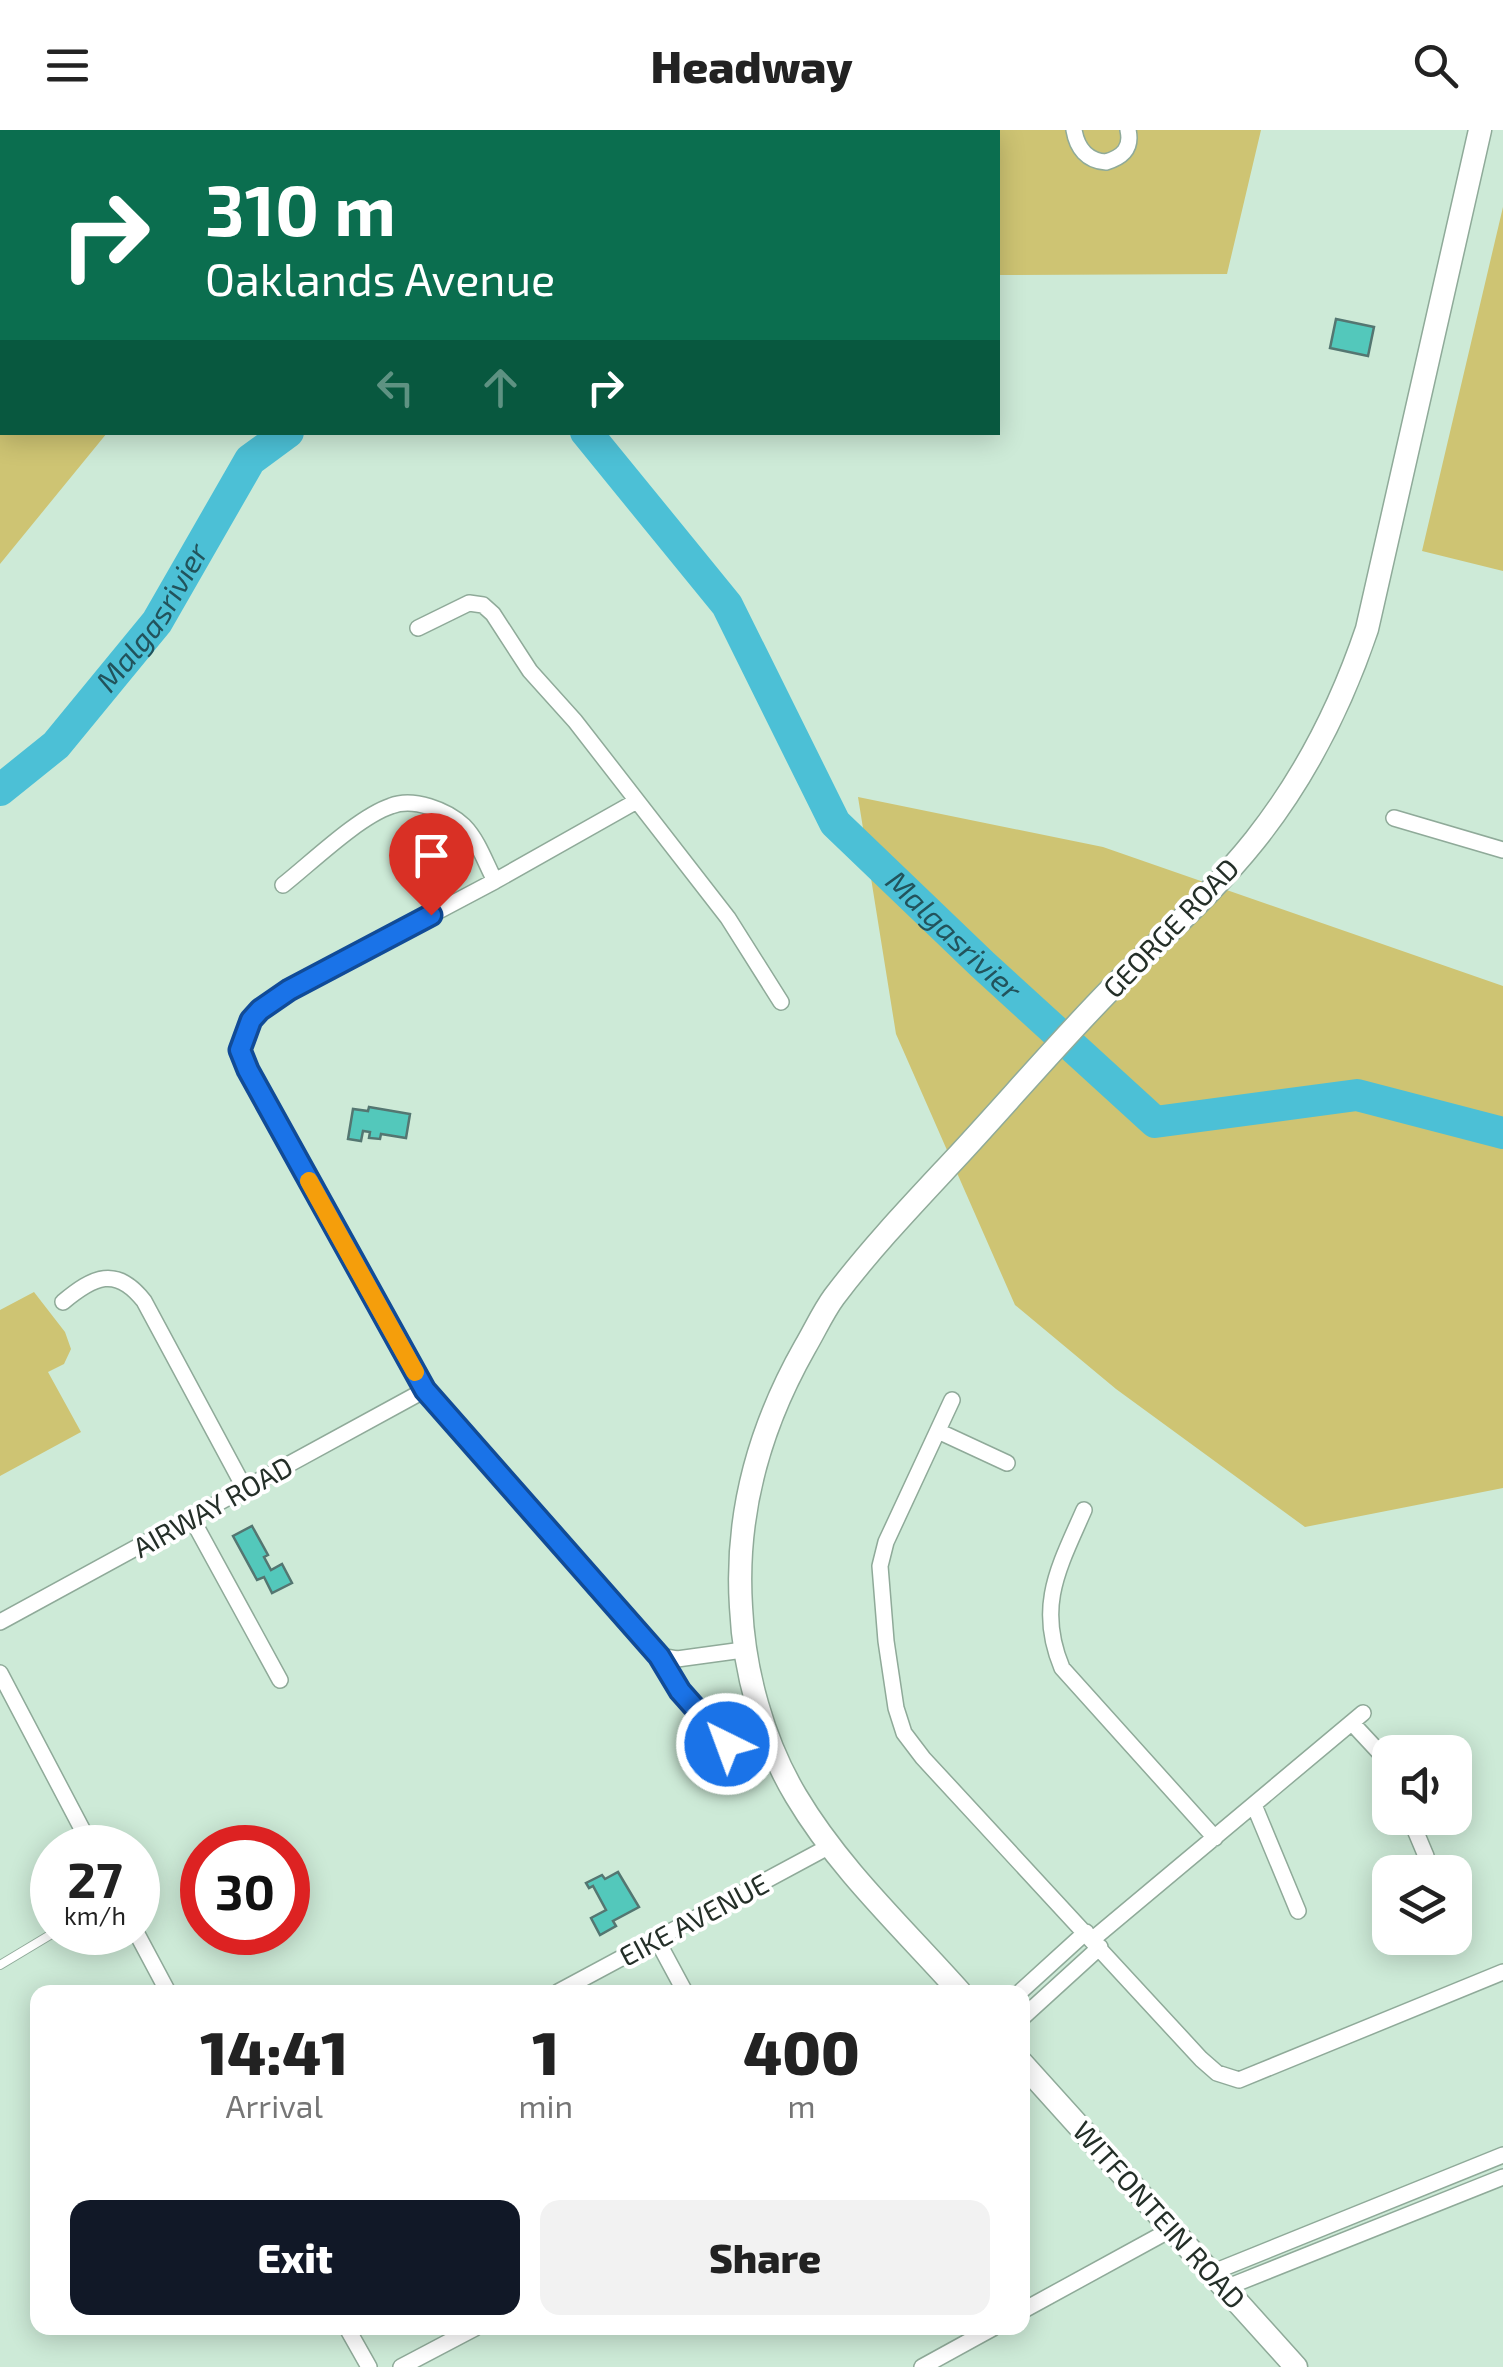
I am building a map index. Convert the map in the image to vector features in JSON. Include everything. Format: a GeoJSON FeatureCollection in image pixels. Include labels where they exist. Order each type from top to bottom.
{"type":"FeatureCollection","features":[{"type":"Feature","properties":{"kind":"main road","name":"GEORGE ROAD"},"geometry":{"type":"LineString","coordinates":[[743,1650],[738,1564],[745,1503],[762,1438],[790,1374],[831,1301],[883,1236],[1253,842],[1292,788],[1337,708],[1367,630],[1378,587],[1480,130]]}},
{"type":"Feature","properties":{"kind":"main road"},"geometry":{"type":"LineString","coordinates":[[743,1650],[764,1723],[793,1792],[828,1847],[954,1985]]}},
{"type":"Feature","properties":{"kind":"main road","name":"WITFONTEIN ROAD"},"geometry":{"type":"LineString","coordinates":[[1030,2072],[1296,2367]]}},
{"type":"Feature","properties":{"kind":"street"},"geometry":{"type":"LineString","coordinates":[[1074,130],[1086,155],[1106,162],[1126,149],[1128,130]]}},
{"type":"Feature","properties":{"kind":"street"},"geometry":{"type":"LineString","coordinates":[[418,628],[469,603],[482,605],[493,614],[530,671],[576,721],[728,918],[781,1002]]}},
{"type":"Feature","properties":{"kind":"street"},"geometry":{"type":"LineString","coordinates":[[283,886],[368,819],[404,802],[448,814],[466,828],[495,881]]}},
{"type":"Feature","properties":{"kind":"street"},"geometry":{"type":"LineString","coordinates":[[636,802],[289,990],[251,1020],[240,1050],[425,1390],[659,1656],[680,1691],[750,1770]]}},
{"type":"Feature","properties":{"kind":"street"},"geometry":{"type":"LineString","coordinates":[[1394,818],[1503,850]]}},
{"type":"Feature","properties":{"kind":"street"},"geometry":{"type":"LineString","coordinates":[[63,1302],[89,1282],[102,1278],[119,1279],[133,1287],[245,1489]]}},
{"type":"Feature","properties":{"kind":"street","name":"AIRWAY ROAD"},"geometry":{"type":"LineString","coordinates":[[0,1622],[425,1390]]}},
{"type":"Feature","properties":{"kind":"street"},"geometry":{"type":"LineString","coordinates":[[952,1400],[886,1542],[880,1566],[886,1641],[896,1708],[904,1733],[1201,2059],[1217,2073],[1238,2080],[1503,1972]]}},
{"type":"Feature","properties":{"kind":"street"},"geometry":{"type":"LineString","coordinates":[[938,1431],[1007,1463]]}},
{"type":"Feature","properties":{"kind":"street"},"geometry":{"type":"LineString","coordinates":[[1084,1510],[1051,1591],[1056,1654],[1074,1682],[1215,1838]]}},
{"type":"Feature","properties":{"kind":"street"},"geometry":{"type":"LineString","coordinates":[[192,1519],[280,1680]]}},
{"type":"Feature","properties":{"kind":"street"},"geometry":{"type":"LineString","coordinates":[[659,1656],[678,1659],[743,1650]]}},
{"type":"Feature","properties":{"kind":"street"},"geometry":{"type":"LineString","coordinates":[[0,1673],[80,1825]]}},
{"type":"Feature","properties":{"kind":"street"},"geometry":{"type":"LineString","coordinates":[[1030,1985],[1093,1939],[1358,1718],[1372,1741]]}},
{"type":"Feature","properties":{"kind":"street"},"geometry":{"type":"LineString","coordinates":[[1254,1805],[1298,1910]]}},
{"type":"Feature","properties":{"kind":"street","name":"EIKE AVENUE"},"geometry":{"type":"LineString","coordinates":[[571,1985],[828,1847]]}},
{"type":"Feature","properties":{"kind":"street"},"geometry":{"type":"LineString","coordinates":[[1030,2009],[1093,1939]]}},
{"type":"Feature","properties":{"kind":"street"},"geometry":{"type":"LineString","coordinates":[[657,1940],[682,1985]]}},
{"type":"Feature","properties":{"kind":"street"},"geometry":{"type":"LineString","coordinates":[[148,1955],[164,1985]]}},
{"type":"Feature","properties":{"kind":"street"},"geometry":{"type":"LineString","coordinates":[[1218,2281],[1503,2155]]}},
{"type":"Feature","properties":{"kind":"street"},"geometry":{"type":"LineString","coordinates":[[1218,2281],[1503,2177]]}},
{"type":"Feature","properties":{"kind":"street"},"geometry":{"type":"LineString","coordinates":[[1030,2307],[1170,2230]]}},
{"type":"Feature","properties":{"kind":"street"},"geometry":{"type":"LineString","coordinates":[[351,2335],[368,2367]]}},
{"type":"Feature","properties":{"kind":"street"},"geometry":{"type":"LineString","coordinates":[[402,2367],[461,2335]]}},
{"type":"Feature","properties":{"kind":"street"},"geometry":{"type":"LineString","coordinates":[[922,2367],[981,2335]]}},
{"type":"Feature","properties":{"kind":"lane"},"geometry":{"type":"LineString","coordinates":[[0,1965],[30,1947]]}},
{"type":"Feature","properties":{"kind":"shaded area"},"geometry":{"type":"Polygon","coordinates":[[[1000,130],[1261,130],[1227,274],[1000,275],[1000,130]]]}},
{"type":"Feature","properties":{"kind":"shaded area"},"geometry":{"type":"Polygon","coordinates":[[[1503,207],[1503,571],[1422,551],[1503,207]]]}},
{"type":"Feature","properties":{"kind":"shaded area"},"geometry":{"type":"Polygon","coordinates":[[[0,435],[105,435],[0,564],[0,435]]]}},
{"type":"Feature","properties":{"kind":"shaded area"},"geometry":{"type":"Polygon","coordinates":[[[858,797],[1103,847],[1503,986],[1503,1488],[1305,1527],[1116,1389],[1015,1305],[896,1034],[858,797]]]}},
{"type":"Feature","properties":{"kind":"shaded area"},"geometry":{"type":"Polygon","coordinates":[[[34,1292],[65,1332],[71,1349],[64,1364],[48,1372],[81,1432],[0,1476],[0,1310],[34,1292]]]}},
{"type":"Feature","properties":{"kind":"building"},"geometry":{"type":"Polygon","coordinates":[[[1336,319],[1374,327],[1368,356],[1330,348],[1336,319]]]}},
{"type":"Feature","properties":{"kind":"building"},"geometry":{"type":"Polygon","coordinates":[[[369,1107],[410,1114],[406,1138],[381,1134],[380,1139],[369,1138],[370,1132],[363,1131],[361,1141],[348,1139],[353,1109],[368,1111],[369,1107]]]}},
{"type":"Feature","properties":{"kind":"building"},"geometry":{"type":"Polygon","coordinates":[[[252,1526],[268,1555],[264,1557],[271,1570],[282,1564],[292,1583],[272,1593],[264,1577],[257,1580],[233,1536],[252,1526]]]}},
{"type":"Feature","properties":{"kind":"building"},"geometry":{"type":"Polygon","coordinates":[[[618,1872],[639,1907],[613,1921],[616,1926],[600,1935],[591,1918],[606,1910],[593,1886],[589,1888],[586,1883],[618,1872]]]}},
{"type":"Feature","properties":{"kind":"waterway","name":"Malgasrivier"},"geometry":{"type":"LineString","coordinates":[[0,790],[56,745],[157,622],[250,460],[284,435]]}},
{"type":"Feature","properties":{"kind":"waterway","name":"Malgasrivier"},"geometry":{"type":"LineString","coordinates":[[588,435],[727,605],[835,823],[1155,1122],[1357,1095],[1503,1133]]}},
{"type":"Feature","properties":{"kind":"slow traffic"},"geometry":{"type":"LineString","coordinates":[[309,1181],[415,1372]]}},
{"type":"Feature","properties":{"kind":"route"},"geometry":{"type":"LineString","coordinates":[[431,915],[289,990],[260,1010],[251,1020],[240,1050],[425,1390],[659,1656],[680,1691],[727,1744]]}}]}
